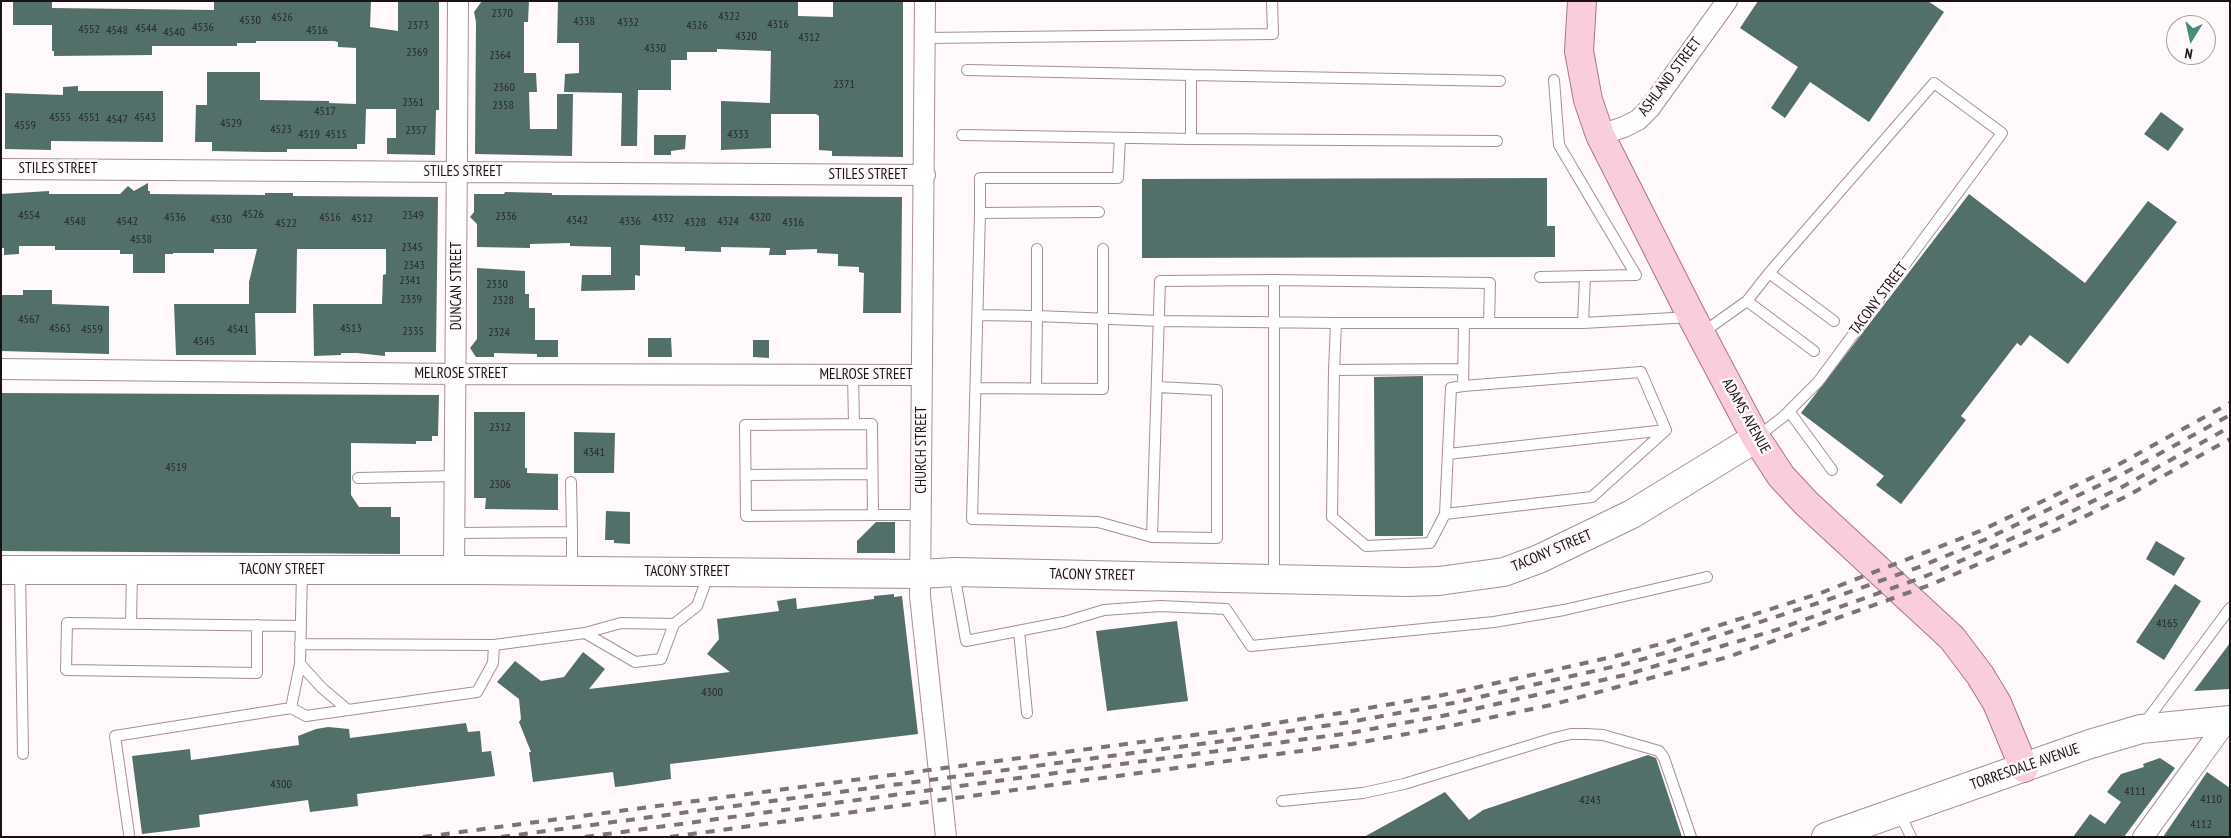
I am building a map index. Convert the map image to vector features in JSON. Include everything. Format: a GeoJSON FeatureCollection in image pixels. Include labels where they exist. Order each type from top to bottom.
{"type":"FeatureCollection","features":[{"type":"Feature","properties":{"kind":"main road","name":"ADAMS AVENUE"},"geometry":{"type":"LineString","coordinates":[[1582,1],[1579,51],[1588,100],[1600,135],[1696,326],[1756,438],[1781,476],[1807,504],[1952,638],[1980,675],[1997,703],[2024,768]]}},
{"type":"Feature","properties":{"kind":"main road","name":"TACONY STREET"},"geometry":{"type":"LineString","coordinates":[[11,570],[454,570],[921,574],[954,572],[1407,582],[1439,581],[1504,572],[1546,556],[1624,518],[1756,438]]}},
{"type":"Feature","properties":{"kind":"main road","name":"TORRESDALE AVENUE"},"geometry":{"type":"LineString","coordinates":[[1826,837],[2090,744],[2141,729],[2229,720]]}},
{"type":"Feature","properties":{"kind":"street","name":"DUNCAN STREET"},"geometry":{"type":"LineString","coordinates":[[454,570],[457,374],[458,1]]}},
{"type":"Feature","properties":{"kind":"street","name":"CHURCH STREET"},"geometry":{"type":"LineString","coordinates":[[924,1],[925,175],[920,596],[946,837]]}},
{"type":"Feature","properties":{"kind":"street","name":"ASHLAND STREET"},"geometry":{"type":"LineString","coordinates":[[1600,135],[1631,124],[1650,108],[1727,1]]}},
{"type":"Feature","properties":{"kind":"street","name":"STILES STREET"},"geometry":{"type":"LineString","coordinates":[[1,169],[925,175]]}},
{"type":"Feature","properties":{"kind":"street","name":"MELROSE STREET"},"geometry":{"type":"LineString","coordinates":[[1,369],[457,374],[922,375]]}},
{"type":"Feature","properties":{"kind":"street"},"geometry":{"type":"LineString","coordinates":[[2143,837],[2229,720]]}},
{"type":"Feature","properties":{"kind":"lane"},"geometry":{"type":"LineString","coordinates":[[925,38],[1273,34],[1272,1]]}},
{"type":"Feature","properties":{"kind":"lane"},"geometry":{"type":"LineString","coordinates":[[967,70],[1500,81]]}},
{"type":"Feature","properties":{"kind":"lane"},"geometry":{"type":"LineString","coordinates":[[1191,75],[1191,139]]}},
{"type":"Feature","properties":{"kind":"lane"},"geometry":{"type":"LineString","coordinates":[[1540,277],[1636,276],[1559,145],[1554,80]]}},
{"type":"Feature","properties":{"kind":"lane","name":"TACONY STREET"},"geometry":{"type":"LineString","coordinates":[[1756,438],[1789,411],[1822,376],[2002,133],[1934,83],[1769,273]]}},
{"type":"Feature","properties":{"kind":"lane"},"geometry":{"type":"LineString","coordinates":[[962,135],[1497,141]]}},
{"type":"Feature","properties":{"kind":"lane"},"geometry":{"type":"LineString","coordinates":[[1120,138],[1118,178],[980,178],[972,519],[1098,522],[1152,537],[1217,538],[1218,390],[1157,387]]}},
{"type":"Feature","properties":{"kind":"lane"},"geometry":{"type":"LineString","coordinates":[[980,213],[1100,212]]}},
{"type":"Feature","properties":{"kind":"lane"},"geometry":{"type":"LineString","coordinates":[[1036,388],[1037,249]]}},
{"type":"Feature","properties":{"kind":"lane"},"geometry":{"type":"LineString","coordinates":[[976,388],[1103,390],[1103,250]]}},
{"type":"Feature","properties":{"kind":"lane"},"geometry":{"type":"LineString","coordinates":[[978,315],[1160,321],[1489,322],[1696,326],[1747,301],[1769,273],[1834,321]]}},
{"type":"Feature","properties":{"kind":"lane"},"geometry":{"type":"LineString","coordinates":[[1583,323],[1585,276]]}},
{"type":"Feature","properties":{"kind":"lane"},"geometry":{"type":"LineString","coordinates":[[1152,537],[1160,281],[1274,280],[1490,283],[1489,322]]}},
{"type":"Feature","properties":{"kind":"lane"},"geometry":{"type":"LineString","coordinates":[[1274,280],[1274,579]]}},
{"type":"Feature","properties":{"kind":"lane"},"geometry":{"type":"LineString","coordinates":[[1747,301],[1814,351]]}},
{"type":"Feature","properties":{"kind":"lane"},"geometry":{"type":"LineString","coordinates":[[1336,323],[1332,518],[1366,546],[1430,542],[1445,514],[1451,388],[1641,372],[1666,430]]}},
{"type":"Feature","properties":{"kind":"lane"},"geometry":{"type":"LineString","coordinates":[[1463,386],[1464,323]]}},
{"type":"Feature","properties":{"kind":"lane"},"geometry":{"type":"LineString","coordinates":[[1334,370],[1463,370]]}},
{"type":"Feature","properties":{"kind":"lane"},"geometry":{"type":"LineString","coordinates":[[853,375],[854,424]]}},
{"type":"Feature","properties":{"kind":"lane"},"geometry":{"type":"LineString","coordinates":[[1789,411],[1832,470]]}},
{"type":"Feature","properties":{"kind":"lane"},"geometry":{"type":"LineString","coordinates":[[873,515],[872,424],[745,425],[746,516],[921,515]]}},
{"type":"Feature","properties":{"kind":"lane"},"geometry":{"type":"LineString","coordinates":[[1445,514],[1592,497],[1666,430]]}},
{"type":"Feature","properties":{"kind":"lane"},"geometry":{"type":"LineString","coordinates":[[1448,454],[1666,430]]}},
{"type":"Feature","properties":{"kind":"lane"},"geometry":{"type":"LineString","coordinates":[[746,474],[872,474]]}},
{"type":"Feature","properties":{"kind":"lane"},"geometry":{"type":"LineString","coordinates":[[358,478],[456,476]]}},
{"type":"Feature","properties":{"kind":"lane"},"geometry":{"type":"LineString","coordinates":[[571,482],[572,571]]}},
{"type":"Feature","properties":{"kind":"lane"},"geometry":{"type":"LineString","coordinates":[[455,533],[572,532]]}},
{"type":"Feature","properties":{"kind":"lane"},"geometry":{"type":"LineString","coordinates":[[11,570],[23,754]]}},
{"type":"Feature","properties":{"kind":"lane"},"geometry":{"type":"LineString","coordinates":[[131,623],[132,570]]}},
{"type":"Feature","properties":{"kind":"lane"},"geometry":{"type":"LineString","coordinates":[[292,708],[300,664],[302,570]]}},
{"type":"Feature","properties":{"kind":"lane"},"geometry":{"type":"LineString","coordinates":[[585,633],[635,662],[661,659],[674,624],[696,606],[709,572]]}},
{"type":"Feature","properties":{"kind":"lane"},"geometry":{"type":"LineString","coordinates":[[954,572],[966,641],[1064,622],[1104,610],[1160,606],[1226,609],[1251,646],[1494,622],[1564,610],[1707,577]]}},
{"type":"Feature","properties":{"kind":"lane"},"geometry":{"type":"LineString","coordinates":[[2141,729],[2230,608]]}},
{"type":"Feature","properties":{"kind":"lane"},"geometry":{"type":"LineString","coordinates":[[257,625],[257,673],[66,670],[67,622],[257,625],[301,626]]}},
{"type":"Feature","properties":{"kind":"lane"},"geometry":{"type":"LineString","coordinates":[[300,644],[494,645],[585,633],[621,623],[674,624]]}},
{"type":"Feature","properties":{"kind":"lane"},"geometry":{"type":"LineString","coordinates":[[1019,631],[1027,713]]}},
{"type":"Feature","properties":{"kind":"lane"},"geometry":{"type":"LineString","coordinates":[[129,834],[115,736],[292,708],[306,716],[477,692],[493,663],[494,645]]}},
{"type":"Feature","properties":{"kind":"lane"},"geometry":{"type":"LineString","coordinates":[[300,664],[322,688],[348,710]]}},
{"type":"Feature","properties":{"kind":"lane"},"geometry":{"type":"LineString","coordinates":[[1282,801],[1363,792],[1395,786],[1570,734],[1603,735],[1659,751],[1664,758],[1691,837]]}},
{"type":"Feature","properties":{"kind":"lane"},"geometry":{"type":"LineString","coordinates":[[1898,811],[1911,837]]}},
{"type":"Feature","properties":{"kind":"building"},"geometry":{"type":"Polygon","coordinates":[[[13,1],[52,1],[52,8],[214,10],[214,1],[371,1],[370,27],[398,31],[398,1],[439,1],[439,110],[436,110],[435,155],[387,154],[387,138],[396,138],[396,109],[366,109],[365,144],[357,144],[357,149],[287,149],[287,152],[212,151],[212,142],[195,142],[196,105],[207,105],[207,72],[260,72],[260,100],[329,101],[329,103],[356,104],[356,48],[338,47],[338,42],[334,41],[256,41],[256,43],[237,43],[237,46],[152,46],[152,55],[54,56],[54,51],[52,51],[52,25],[13,25],[13,1]]]}},
{"type":"Feature","properties":{"kind":"building"},"geometry":{"type":"Polygon","coordinates":[[[482,1],[529,1],[528,22],[524,22],[524,73],[536,73],[537,92],[529,92],[530,129],[557,129],[557,94],[573,94],[572,156],[475,154],[476,22],[474,12],[482,1]]]}},
{"type":"Feature","properties":{"kind":"building"},"geometry":{"type":"Polygon","coordinates":[[[558,1],[798,1],[798,16],[833,17],[833,1],[903,1],[903,157],[832,156],[832,151],[819,150],[819,116],[816,114],[771,114],[771,148],[721,150],[721,101],[770,103],[771,51],[717,49],[717,52],[687,52],[687,60],[671,60],[671,90],[638,90],[637,146],[621,146],[622,93],[564,92],[565,74],[579,73],[579,43],[557,43],[558,1]]]}},
{"type":"Feature","properties":{"kind":"building"},"geometry":{"type":"Polygon","coordinates":[[[1758,1],[1928,1],[1944,12],[1869,122],[1810,82],[1785,118],[1771,108],[1798,67],[1740,28],[1758,1]]]}},
{"type":"Feature","properties":{"kind":"building"},"geometry":{"type":"Polygon","coordinates":[[[78,86],[78,91],[163,91],[163,142],[51,141],[51,150],[5,149],[5,93],[63,95],[63,87],[78,86]]]}},
{"type":"Feature","properties":{"kind":"building"},"geometry":{"type":"Polygon","coordinates":[[[2161,112],[2184,129],[2168,151],[2144,134],[2161,112]]]}},
{"type":"Feature","properties":{"kind":"building"},"geometry":{"type":"Polygon","coordinates":[[[654,135],[686,135],[685,149],[671,151],[671,155],[654,155],[654,135]]]}},
{"type":"Feature","properties":{"kind":"building"},"geometry":{"type":"Polygon","coordinates":[[[1547,178],[1547,226],[1555,226],[1555,257],[1142,258],[1142,179],[1547,178]]]}},
{"type":"Feature","properties":{"kind":"building"},"geometry":{"type":"Polygon","coordinates":[[[148,183],[150,194],[265,195],[265,193],[293,193],[293,196],[438,197],[436,352],[385,352],[385,356],[341,353],[341,355],[314,356],[313,304],[382,304],[383,275],[386,274],[386,249],[297,249],[296,313],[255,313],[256,355],[176,355],[174,304],[249,304],[249,282],[257,249],[214,249],[214,253],[165,254],[165,273],[133,273],[133,254],[120,254],[120,250],[55,250],[55,246],[19,246],[19,254],[4,255],[4,248],[1,248],[1,194],[49,191],[49,194],[120,194],[128,186],[134,191],[148,183]]]}},
{"type":"Feature","properties":{"kind":"building"},"geometry":{"type":"Polygon","coordinates":[[[505,192],[552,193],[552,195],[902,197],[901,313],[863,313],[864,273],[859,272],[859,267],[838,266],[838,254],[817,253],[817,249],[786,250],[786,255],[769,255],[770,248],[721,247],[721,252],[685,251],[685,247],[640,245],[640,276],[635,275],[635,290],[581,291],[582,275],[611,275],[611,247],[570,246],[570,243],[530,244],[530,248],[477,247],[477,224],[470,217],[474,212],[474,194],[504,194],[505,192]]]}},
{"type":"Feature","properties":{"kind":"building"},"geometry":{"type":"Polygon","coordinates":[[[1969,194],[2085,283],[2148,201],[2177,222],[2068,364],[2030,335],[2021,346],[2017,343],[1961,416],[1966,420],[1901,504],[1876,485],[1884,476],[1801,413],[1969,194]]]}},
{"type":"Feature","properties":{"kind":"building"},"geometry":{"type":"Polygon","coordinates":[[[477,268],[525,271],[525,294],[529,294],[529,308],[535,308],[535,340],[558,340],[558,357],[537,357],[537,354],[494,353],[494,357],[476,357],[470,348],[477,339],[477,268]]]}},
{"type":"Feature","properties":{"kind":"building"},"geometry":{"type":"Polygon","coordinates":[[[23,290],[52,290],[52,304],[109,306],[109,354],[1,351],[1,295],[23,295],[23,290]]]}},
{"type":"Feature","properties":{"kind":"building"},"geometry":{"type":"Polygon","coordinates":[[[648,338],[671,338],[672,357],[648,357],[648,338]]]}},
{"type":"Feature","properties":{"kind":"building"},"geometry":{"type":"Polygon","coordinates":[[[753,340],[769,340],[769,358],[753,357],[753,340]]]}},
{"type":"Feature","properties":{"kind":"building"},"geometry":{"type":"Polygon","coordinates":[[[1423,376],[1423,536],[1375,536],[1374,377],[1423,376]]]}},
{"type":"Feature","properties":{"kind":"building"},"geometry":{"type":"Polygon","coordinates":[[[1,393],[439,395],[438,436],[432,436],[432,441],[416,441],[416,444],[351,443],[351,495],[359,507],[391,507],[391,517],[400,517],[400,554],[1,551],[1,393]]]}},
{"type":"Feature","properties":{"kind":"building"},"geometry":{"type":"Polygon","coordinates":[[[474,412],[525,412],[525,468],[527,468],[527,473],[558,474],[558,510],[485,509],[486,498],[474,498],[474,412]]]}},
{"type":"Feature","properties":{"kind":"building"},"geometry":{"type":"Polygon","coordinates":[[[574,432],[615,433],[614,473],[574,473],[574,432]]]}},
{"type":"Feature","properties":{"kind":"building"},"geometry":{"type":"Polygon","coordinates":[[[606,511],[630,512],[630,544],[614,543],[614,540],[605,540],[606,511]]]}},
{"type":"Feature","properties":{"kind":"building"},"geometry":{"type":"Polygon","coordinates":[[[876,522],[895,522],[895,553],[857,553],[857,541],[876,522]]]}},
{"type":"Feature","properties":{"kind":"building"},"geometry":{"type":"Polygon","coordinates":[[[2156,541],[2185,558],[2174,576],[2146,559],[2156,541]]]}},
{"type":"Feature","properties":{"kind":"building"},"geometry":{"type":"Polygon","coordinates":[[[2175,584],[2201,601],[2164,660],[2136,642],[2175,584]]]}},
{"type":"Feature","properties":{"kind":"building"},"geometry":{"type":"Polygon","coordinates":[[[894,594],[894,597],[902,596],[918,734],[670,764],[671,779],[624,786],[615,787],[613,772],[533,782],[529,752],[531,752],[519,722],[521,719],[519,699],[497,682],[515,661],[541,681],[564,677],[583,652],[605,669],[589,689],[730,672],[707,654],[719,639],[717,619],[779,611],[777,601],[796,598],[797,609],[874,599],[874,596],[894,594]]]}},
{"type":"Feature","properties":{"kind":"building"},"geometry":{"type":"Polygon","coordinates":[[[1177,621],[1188,701],[1107,711],[1096,631],[1177,621]]]}},
{"type":"Feature","properties":{"kind":"building"},"geometry":{"type":"Polygon","coordinates":[[[2230,643],[2230,689],[2194,691],[2230,643]]]}},
{"type":"Feature","properties":{"kind":"building"},"geometry":{"type":"Polygon","coordinates":[[[466,723],[468,732],[480,731],[482,752],[491,751],[495,776],[357,794],[358,806],[310,812],[308,800],[199,815],[200,827],[142,834],[132,756],[190,749],[191,760],[299,745],[298,736],[316,729],[328,727],[349,729],[350,738],[466,723]]]}},
{"type":"Feature","properties":{"kind":"building"},"geometry":{"type":"Polygon","coordinates":[[[1648,755],[1656,758],[1682,837],[1364,837],[1445,792],[1469,820],[1483,810],[1648,755]]]}},
{"type":"Feature","properties":{"kind":"building"},"geometry":{"type":"Polygon","coordinates":[[[2160,758],[2175,768],[2124,837],[2073,837],[2090,814],[2105,824],[2121,802],[2107,792],[2121,774],[2144,767],[2143,764],[2160,758]]]}},
{"type":"Feature","properties":{"kind":"building"},"geometry":{"type":"Polygon","coordinates":[[[2207,772],[2230,788],[2230,837],[2163,837],[2207,772]]]}},
{"type":"Feature","properties":{"kind":"railway"},"geometry":{"type":"LineString","coordinates":[[423,837],[1224,731],[1443,695],[1616,656],[1664,643],[1818,594],[1980,531],[2112,468],[2230,403]]}},
{"type":"Feature","properties":{"kind":"railway"},"geometry":{"type":"LineString","coordinates":[[501,837],[1231,740],[1350,722],[1453,703],[1625,664],[1672,651],[1827,600],[1922,566],[1984,540],[2117,477],[2230,415]]}},
{"type":"Feature","properties":{"kind":"railway"},"geometry":{"type":"LineString","coordinates":[[585,837],[1350,733],[1452,714],[1625,675],[1776,630],[1926,576],[2054,520],[2122,487],[2230,427]]}},
{"type":"Feature","properties":{"kind":"railway"},"geometry":{"type":"LineString","coordinates":[[670,837],[1352,744],[1551,705],[1728,657],[1930,585],[2059,529],[2127,496],[2230,439]]}}]}
